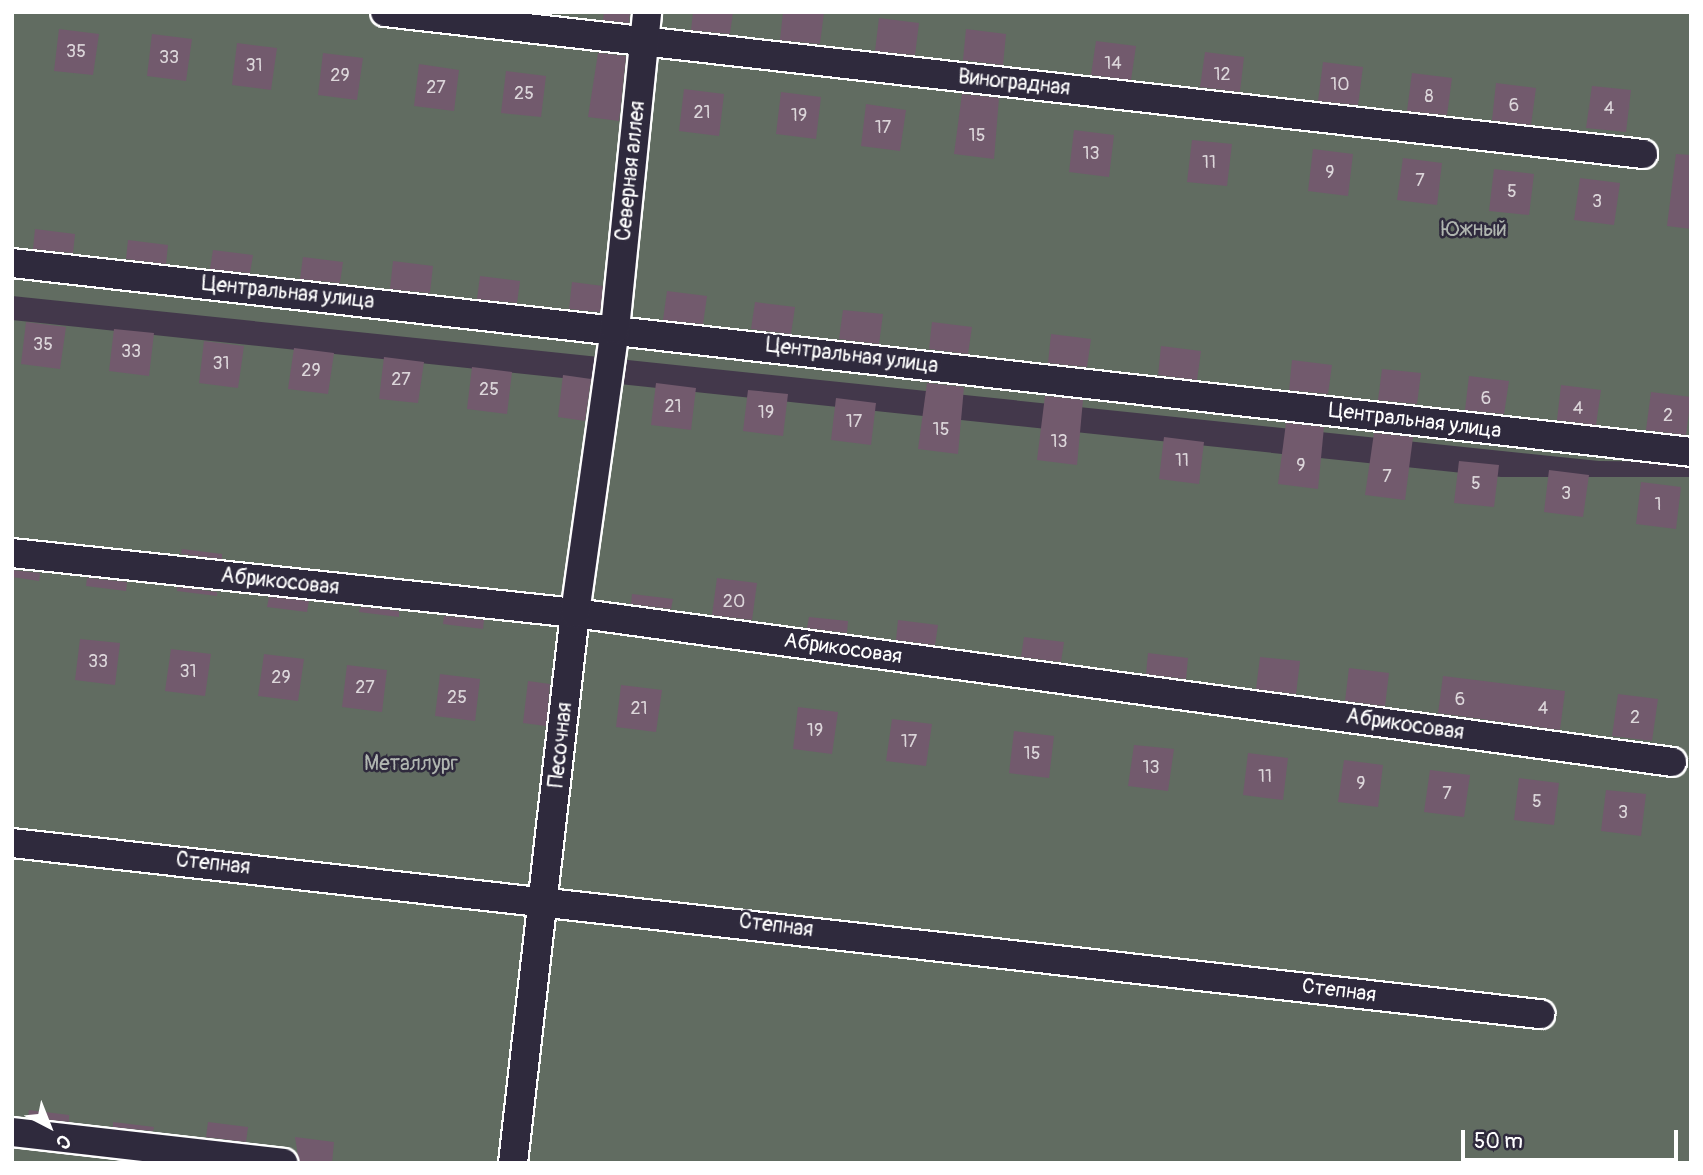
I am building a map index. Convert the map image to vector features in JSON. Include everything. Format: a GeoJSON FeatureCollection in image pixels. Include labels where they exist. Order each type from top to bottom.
{"type":"FeatureCollection","features":[{"type":"Feature","properties":{"kind":"street","name":"Виноградная"},"geometry":{"type":"LineString","coordinates":[[385,12],[1643,154]]}},
{"type":"Feature","properties":{"kind":"street","name":"Северная аллея"},"geometry":{"type":"LineString","coordinates":[[615,329],[647,12]]}},
{"type":"Feature","properties":{"kind":"street","name":"Центральная улица"},"geometry":{"type":"LineString","coordinates":[[12,264],[615,329],[1691,452]]}},
{"type":"Feature","properties":{"kind":"street","name":"Песочная"},"geometry":{"type":"LineString","coordinates":[[513,1163],[545,900],[575,612],[615,329]]}},
{"type":"Feature","properties":{"kind":"street","name":"Абрикосовая"},"geometry":{"type":"LineString","coordinates":[[12,553],[575,612],[1672,762]]}},
{"type":"Feature","properties":{"kind":"street","name":"Степная"},"geometry":{"type":"LineString","coordinates":[[12,843],[545,900],[1540,1014]]}},
{"type":"Feature","properties":{"kind":"street"},"geometry":{"type":"LineString","coordinates":[[12,1132],[283,1163]]}},
{"type":"Feature","properties":{"kind":"green space","name":"Южный"},"geometry":{"type":"Polygon","coordinates":[[[12,12],[1691,12],[1691,462],[1599,461],[12,296],[12,12]]]}},
{"type":"Feature","properties":{"kind":"green space","name":"Металлург"},"geometry":{"type":"Polygon","coordinates":[[[12,320],[1501,477],[1691,477],[1691,1163],[12,1163],[12,320]]]}},
{"type":"Feature","properties":{"kind":"building"},"geometry":{"type":"Polygon","coordinates":[[[604,12],[630,12],[629,23],[603,20],[604,12]]]}},
{"type":"Feature","properties":{"kind":"building"},"geometry":{"type":"Polygon","coordinates":[[[693,12],[733,12],[730,34],[691,30],[693,12]]]}},
{"type":"Feature","properties":{"kind":"building"},"geometry":{"type":"Polygon","coordinates":[[[783,12],[824,12],[820,44],[780,40],[783,12]]]}},
{"type":"Feature","properties":{"kind":"building"},"geometry":{"type":"Polygon","coordinates":[[[879,18],[919,23],[915,55],[875,51],[879,18]]]}},
{"type":"Feature","properties":{"kind":"building"},"geometry":{"type":"Polygon","coordinates":[[[59,29],[99,34],[93,75],[54,71],[59,29]]]}},
{"type":"Feature","properties":{"kind":"building"},"geometry":{"type":"Polygon","coordinates":[[[966,29],[1006,34],[1003,65],[963,60],[966,29]]]}},
{"type":"Feature","properties":{"kind":"building"},"geometry":{"type":"Polygon","coordinates":[[[152,34],[192,39],[186,81],[147,76],[152,34]]]}},
{"type":"Feature","properties":{"kind":"building"},"geometry":{"type":"Polygon","coordinates":[[[1096,41],[1136,46],[1131,80],[1091,75],[1096,41]]]}},
{"type":"Feature","properties":{"kind":"building"},"geometry":{"type":"Polygon","coordinates":[[[237,43],[277,48],[271,90],[232,85],[237,43]]]}},
{"type":"Feature","properties":{"kind":"building"},"geometry":{"type":"Polygon","coordinates":[[[1205,52],[1244,57],[1240,92],[1200,87],[1205,52]]]}},
{"type":"Feature","properties":{"kind":"building"},"geometry":{"type":"Polygon","coordinates":[[[323,53],[363,58],[357,100],[318,95],[323,53]]]}},
{"type":"Feature","properties":{"kind":"building"},"geometry":{"type":"Polygon","coordinates":[[[598,53],[626,56],[619,121],[588,117],[598,53]]]}},
{"type":"Feature","properties":{"kind":"building"},"geometry":{"type":"Polygon","coordinates":[[[1323,62],[1363,67],[1358,105],[1318,101],[1323,62]]]}},
{"type":"Feature","properties":{"kind":"building"},"geometry":{"type":"Polygon","coordinates":[[[419,64],[459,70],[454,111],[414,106],[419,64]]]}},
{"type":"Feature","properties":{"kind":"building"},"geometry":{"type":"Polygon","coordinates":[[[506,71],[546,76],[541,117],[501,113],[506,71]]]}},
{"type":"Feature","properties":{"kind":"building"},"geometry":{"type":"Polygon","coordinates":[[[1412,73],[1452,78],[1447,115],[1407,111],[1412,73]]]}},
{"type":"Feature","properties":{"kind":"building"},"geometry":{"type":"Polygon","coordinates":[[[1496,83],[1536,88],[1531,125],[1492,120],[1496,83]]]}},
{"type":"Feature","properties":{"kind":"building"},"geometry":{"type":"Polygon","coordinates":[[[1592,86],[1631,90],[1626,132],[1586,128],[1592,86]]]}},
{"type":"Feature","properties":{"kind":"building"},"geometry":{"type":"Polygon","coordinates":[[[684,89],[724,94],[719,136],[679,131],[684,89]]]}},
{"type":"Feature","properties":{"kind":"building"},"geometry":{"type":"Polygon","coordinates":[[[781,92],[821,97],[816,139],[776,134],[781,92]]]}},
{"type":"Feature","properties":{"kind":"building"},"geometry":{"type":"Polygon","coordinates":[[[962,94],[999,98],[994,159],[954,154],[962,94]]]}},
{"type":"Feature","properties":{"kind":"building"},"geometry":{"type":"Polygon","coordinates":[[[866,104],[906,110],[900,151],[861,146],[866,104]]]}},
{"type":"Feature","properties":{"kind":"building"},"geometry":{"type":"Polygon","coordinates":[[[1074,130],[1114,135],[1109,177],[1069,172],[1074,130]]]}},
{"type":"Feature","properties":{"kind":"building"},"geometry":{"type":"Polygon","coordinates":[[[1192,140],[1232,144],[1227,186],[1187,182],[1192,140]]]}},
{"type":"Feature","properties":{"kind":"building"},"geometry":{"type":"Polygon","coordinates":[[[1313,149],[1353,154],[1348,196],[1308,191],[1313,149]]]}},
{"type":"Feature","properties":{"kind":"building"},"geometry":{"type":"Polygon","coordinates":[[[1676,154],[1691,155],[1691,229],[1667,226],[1676,154]]]}},
{"type":"Feature","properties":{"kind":"building"},"geometry":{"type":"Polygon","coordinates":[[[1403,158],[1442,163],[1437,205],[1397,200],[1403,158]]]}},
{"type":"Feature","properties":{"kind":"building"},"geometry":{"type":"Polygon","coordinates":[[[1494,169],[1534,174],[1529,215],[1489,211],[1494,169]]]}},
{"type":"Feature","properties":{"kind":"building"},"geometry":{"type":"Polygon","coordinates":[[[1580,178],[1620,183],[1614,225],[1574,220],[1580,178]]]}},
{"type":"Feature","properties":{"kind":"building"},"geometry":{"type":"Polygon","coordinates":[[[35,229],[75,234],[73,253],[33,249],[35,229]]]}},
{"type":"Feature","properties":{"kind":"building"},"geometry":{"type":"Polygon","coordinates":[[[128,240],[168,245],[166,264],[126,259],[128,240]]]}},
{"type":"Feature","properties":{"kind":"building"},"geometry":{"type":"Polygon","coordinates":[[[213,250],[253,255],[250,273],[210,269],[213,250]]]}},
{"type":"Feature","properties":{"kind":"building"},"geometry":{"type":"Polygon","coordinates":[[[303,257],[343,262],[340,283],[300,279],[303,257]]]}},
{"type":"Feature","properties":{"kind":"building"},"geometry":{"type":"Polygon","coordinates":[[[393,261],[433,266],[430,293],[390,289],[393,261]]]}},
{"type":"Feature","properties":{"kind":"building"},"geometry":{"type":"Polygon","coordinates":[[[480,276],[520,281],[517,303],[477,299],[480,276]]]}},
{"type":"Feature","properties":{"kind":"building"},"geometry":{"type":"Polygon","coordinates":[[[572,282],[603,286],[600,312],[569,309],[572,282]]]}},
{"type":"Feature","properties":{"kind":"building"},"geometry":{"type":"Polygon","coordinates":[[[667,291],[707,296],[703,324],[663,320],[667,291]]]}},
{"type":"Feature","properties":{"kind":"building"},"geometry":{"type":"Polygon","coordinates":[[[755,302],[795,307],[791,334],[751,329],[755,302]]]}},
{"type":"Feature","properties":{"kind":"building"},"geometry":{"type":"Polygon","coordinates":[[[843,310],[883,314],[879,344],[839,339],[843,310]]]}},
{"type":"Feature","properties":{"kind":"building"},"geometry":{"type":"Polygon","coordinates":[[[26,322],[66,327],[60,369],[21,364],[26,322]]]}},
{"type":"Feature","properties":{"kind":"building"},"geometry":{"type":"Polygon","coordinates":[[[932,322],[972,327],[968,354],[929,349],[932,322]]]}},
{"type":"Feature","properties":{"kind":"building"},"geometry":{"type":"Polygon","coordinates":[[[114,329],[154,333],[149,376],[109,371],[114,329]]]}},
{"type":"Feature","properties":{"kind":"building"},"geometry":{"type":"Polygon","coordinates":[[[1051,334],[1091,339],[1087,367],[1048,363],[1051,334]]]}},
{"type":"Feature","properties":{"kind":"building"},"geometry":{"type":"Polygon","coordinates":[[[204,341],[244,346],[238,388],[199,383],[204,341]]]}},
{"type":"Feature","properties":{"kind":"building"},"geometry":{"type":"Polygon","coordinates":[[[1161,346],[1201,351],[1197,380],[1158,375],[1161,346]]]}},
{"type":"Feature","properties":{"kind":"building"},"geometry":{"type":"Polygon","coordinates":[[[294,348],[334,353],[328,394],[288,389],[294,348]]]}},
{"type":"Feature","properties":{"kind":"building"},"geometry":{"type":"Polygon","coordinates":[[[384,357],[424,362],[418,403],[379,399],[384,357]]]}},
{"type":"Feature","properties":{"kind":"building"},"geometry":{"type":"Polygon","coordinates":[[[1292,360],[1332,365],[1328,394],[1289,390],[1292,360]]]}},
{"type":"Feature","properties":{"kind":"building"},"geometry":{"type":"Polygon","coordinates":[[[472,367],[512,372],[507,414],[467,409],[472,367]]]}},
{"type":"Feature","properties":{"kind":"building"},"geometry":{"type":"Polygon","coordinates":[[[1382,369],[1421,373],[1417,404],[1378,400],[1382,369]]]}},
{"type":"Feature","properties":{"kind":"building"},"geometry":{"type":"Polygon","coordinates":[[[563,375],[591,379],[585,421],[558,417],[563,375]]]}},
{"type":"Feature","properties":{"kind":"building"},"geometry":{"type":"Polygon","coordinates":[[[1469,376],[1509,381],[1504,414],[1465,410],[1469,376]]]}},
{"type":"Feature","properties":{"kind":"building"},"geometry":{"type":"Polygon","coordinates":[[[656,383],[696,388],[691,430],[651,425],[656,383]]]}},
{"type":"Feature","properties":{"kind":"building"},"geometry":{"type":"Polygon","coordinates":[[[927,383],[964,387],[958,454],[918,449],[927,383]]]}},
{"type":"Feature","properties":{"kind":"building"},"geometry":{"type":"Polygon","coordinates":[[[1561,385],[1601,390],[1596,425],[1557,420],[1561,385]]]}},
{"type":"Feature","properties":{"kind":"building"},"geometry":{"type":"Polygon","coordinates":[[[748,390],[788,394],[783,436],[743,431],[748,390]]]}},
{"type":"Feature","properties":{"kind":"building"},"geometry":{"type":"Polygon","coordinates":[[[1651,392],[1691,397],[1686,435],[1646,430],[1651,392]]]}},
{"type":"Feature","properties":{"kind":"building"},"geometry":{"type":"Polygon","coordinates":[[[1045,396],[1083,400],[1077,465],[1037,460],[1045,396]]]}},
{"type":"Feature","properties":{"kind":"building"},"geometry":{"type":"Polygon","coordinates":[[[836,398],[876,403],[871,445],[831,440],[836,398]]]}},
{"type":"Feature","properties":{"kind":"building"},"geometry":{"type":"Polygon","coordinates":[[[1286,423],[1324,427],[1318,489],[1278,484],[1286,423]]]}},
{"type":"Feature","properties":{"kind":"building"},"geometry":{"type":"Polygon","coordinates":[[[1374,433],[1413,437],[1405,500],[1365,495],[1374,433]]]}},
{"type":"Feature","properties":{"kind":"building"},"geometry":{"type":"Polygon","coordinates":[[[1164,437],[1204,442],[1199,484],[1159,479],[1164,437]]]}},
{"type":"Feature","properties":{"kind":"building"},"geometry":{"type":"Polygon","coordinates":[[[1459,461],[1499,465],[1494,507],[1454,503],[1459,461]]]}},
{"type":"Feature","properties":{"kind":"building"},"geometry":{"type":"Polygon","coordinates":[[[1549,470],[1589,475],[1583,517],[1544,512],[1549,470]]]}},
{"type":"Feature","properties":{"kind":"building"},"geometry":{"type":"Polygon","coordinates":[[[1641,482],[1681,487],[1676,529],[1636,524],[1641,482]]]}},
{"type":"Feature","properties":{"kind":"building"},"geometry":{"type":"Polygon","coordinates":[[[182,549],[222,554],[222,559],[181,554],[182,549]]]}},
{"type":"Feature","properties":{"kind":"building"},"geometry":{"type":"Polygon","coordinates":[[[12,570],[40,573],[39,581],[12,577],[12,570]]]}},
{"type":"Feature","properties":{"kind":"building"},"geometry":{"type":"Polygon","coordinates":[[[87,578],[127,582],[126,591],[86,586],[87,578]]]}},
{"type":"Feature","properties":{"kind":"building"},"geometry":{"type":"Polygon","coordinates":[[[717,578],[757,583],[752,620],[712,615],[717,578]]]}},
{"type":"Feature","properties":{"kind":"building"},"geometry":{"type":"Polygon","coordinates":[[[177,587],[217,592],[217,596],[177,591],[177,587]]]}},
{"type":"Feature","properties":{"kind":"building"},"geometry":{"type":"Polygon","coordinates":[[[632,594],[673,599],[671,609],[631,604],[632,594]]]}},
{"type":"Feature","properties":{"kind":"building"},"geometry":{"type":"Polygon","coordinates":[[[269,597],[309,601],[307,612],[267,607],[269,597]]]}},
{"type":"Feature","properties":{"kind":"building"},"geometry":{"type":"Polygon","coordinates":[[[360,607],[399,611],[399,617],[359,612],[360,607]]]}},
{"type":"Feature","properties":{"kind":"building"},"geometry":{"type":"Polygon","coordinates":[[[444,616],[484,620],[483,629],[443,624],[444,616]]]}},
{"type":"Feature","properties":{"kind":"building"},"geometry":{"type":"Polygon","coordinates":[[[809,617],[848,621],[847,633],[807,628],[809,617]]]}},
{"type":"Feature","properties":{"kind":"building"},"geometry":{"type":"Polygon","coordinates":[[[898,620],[938,625],[935,645],[896,640],[898,620]]]}},
{"type":"Feature","properties":{"kind":"building"},"geometry":{"type":"Polygon","coordinates":[[[1024,637],[1064,642],[1061,662],[1021,657],[1024,637]]]}},
{"type":"Feature","properties":{"kind":"building"},"geometry":{"type":"Polygon","coordinates":[[[80,639],[120,643],[115,685],[75,680],[80,639]]]}},
{"type":"Feature","properties":{"kind":"building"},"geometry":{"type":"Polygon","coordinates":[[[171,649],[211,654],[205,696],[165,691],[171,649]]]}},
{"type":"Feature","properties":{"kind":"building"},"geometry":{"type":"Polygon","coordinates":[[[1148,653],[1188,658],[1186,679],[1146,674],[1148,653]]]}},
{"type":"Feature","properties":{"kind":"building"},"geometry":{"type":"Polygon","coordinates":[[[264,654],[304,659],[298,701],[258,696],[264,654]]]}},
{"type":"Feature","properties":{"kind":"building"},"geometry":{"type":"Polygon","coordinates":[[[1260,657],[1300,661],[1296,694],[1256,689],[1260,657]]]}},
{"type":"Feature","properties":{"kind":"building"},"geometry":{"type":"Polygon","coordinates":[[[347,665],[387,670],[382,712],[342,707],[347,665]]]}},
{"type":"Feature","properties":{"kind":"building"},"geometry":{"type":"Polygon","coordinates":[[[1349,668],[1389,673],[1385,706],[1345,701],[1349,668]]]}},
{"type":"Feature","properties":{"kind":"building"},"geometry":{"type":"Polygon","coordinates":[[[440,674],[480,679],[475,721],[435,716],[440,674]]]}},
{"type":"Feature","properties":{"kind":"building"},"geometry":{"type":"Polygon","coordinates":[[[1443,676],[1565,691],[1560,730],[1438,713],[1443,676]]]}},
{"type":"Feature","properties":{"kind":"building"},"geometry":{"type":"Polygon","coordinates":[[[528,681],[550,684],[546,726],[523,723],[528,681]]]}},
{"type":"Feature","properties":{"kind":"building"},"geometry":{"type":"Polygon","coordinates":[[[621,685],[662,690],[656,732],[616,727],[621,685]]]}},
{"type":"Feature","properties":{"kind":"building"},"geometry":{"type":"Polygon","coordinates":[[[1618,694],[1658,699],[1652,741],[1612,736],[1618,694]]]}},
{"type":"Feature","properties":{"kind":"building"},"geometry":{"type":"Polygon","coordinates":[[[798,707],[838,712],[832,754],[793,749],[798,707]]]}},
{"type":"Feature","properties":{"kind":"building"},"geometry":{"type":"Polygon","coordinates":[[[892,719],[932,724],[926,766],[886,761],[892,719]]]}},
{"type":"Feature","properties":{"kind":"building"},"geometry":{"type":"Polygon","coordinates":[[[1014,731],[1054,736],[1049,778],[1009,773],[1014,731]]]}},
{"type":"Feature","properties":{"kind":"building"},"geometry":{"type":"Polygon","coordinates":[[[1134,745],[1174,749],[1168,791],[1128,786],[1134,745]]]}},
{"type":"Feature","properties":{"kind":"building"},"geometry":{"type":"Polygon","coordinates":[[[1248,753],[1288,758],[1283,800],[1243,795],[1248,753]]]}},
{"type":"Feature","properties":{"kind":"building"},"geometry":{"type":"Polygon","coordinates":[[[1344,760],[1383,765],[1378,807],[1338,802],[1344,760]]]}},
{"type":"Feature","properties":{"kind":"building"},"geometry":{"type":"Polygon","coordinates":[[[1430,770],[1470,775],[1464,817],[1424,812],[1430,770]]]}},
{"type":"Feature","properties":{"kind":"building"},"geometry":{"type":"Polygon","coordinates":[[[1519,778],[1559,783],[1554,825],[1514,820],[1519,778]]]}},
{"type":"Feature","properties":{"kind":"building"},"geometry":{"type":"Polygon","coordinates":[[[1606,790],[1646,794],[1641,836],[1601,831],[1606,790]]]}},
{"type":"Feature","properties":{"kind":"building"},"geometry":{"type":"Polygon","coordinates":[[[29,1110],[69,1115],[69,1122],[28,1117],[29,1110]]]}},
{"type":"Feature","properties":{"kind":"building"},"geometry":{"type":"Polygon","coordinates":[[[113,1122],[154,1127],[153,1131],[113,1127],[113,1122]]]}},
{"type":"Feature","properties":{"kind":"building"},"geometry":{"type":"Polygon","coordinates":[[[208,1122],[248,1127],[246,1142],[206,1137],[208,1122]]]}},
{"type":"Feature","properties":{"kind":"building"},"geometry":{"type":"Polygon","coordinates":[[[295,1137],[334,1142],[332,1163],[299,1163],[295,1137]]]}}]}
